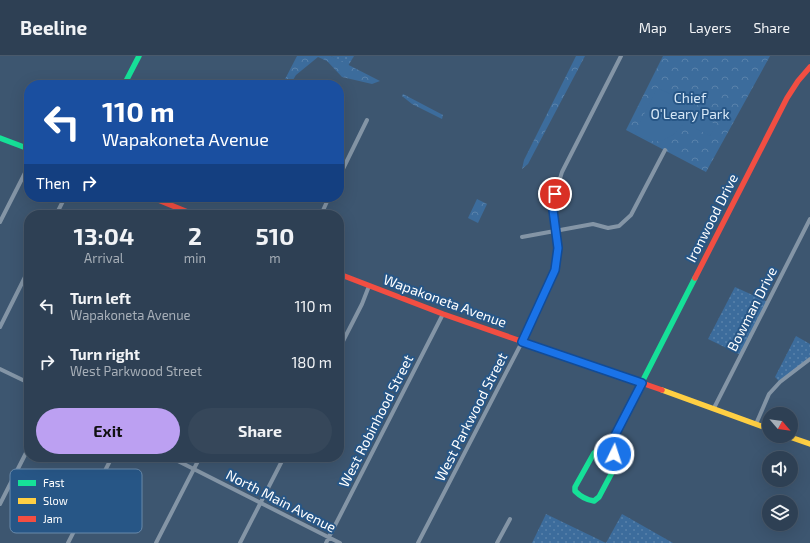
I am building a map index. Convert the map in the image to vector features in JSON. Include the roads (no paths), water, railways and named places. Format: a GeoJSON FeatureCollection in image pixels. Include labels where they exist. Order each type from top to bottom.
{"type":"FeatureCollection","features":[{"type":"Feature","properties":{"kind":"main road"},"geometry":{"type":"LineString","coordinates":[[126,80],[138,56]]}},
{"type":"Feature","properties":{"kind":"main road","name":"Ironwood Drive"},"geometry":{"type":"LineString","coordinates":[[612,441],[787,98],[798,81],[810,67]]}},
{"type":"Feature","properties":{"kind":"main road"},"geometry":{"type":"LineString","coordinates":[[0,138],[24,147]]}},
{"type":"Feature","properties":{"kind":"main road"},"geometry":{"type":"LineString","coordinates":[[163,202],[183,210]]}},
{"type":"Feature","properties":{"kind":"main road","name":"Wapakoneta Avenue"},"geometry":{"type":"LineString","coordinates":[[344,276],[444,314],[714,408],[762,426]]}},
{"type":"Feature","properties":{"kind":"main road"},"geometry":{"type":"LineString","coordinates":[[798,440],[810,444]]}},
{"type":"Feature","properties":{"kind":"main road"},"geometry":{"type":"LineString","coordinates":[[612,441],[616,465],[599,497],[594,501],[589,500],[578,494],[575,491],[575,487],[594,453],[612,441]]}},
{"type":"Feature","properties":{"kind":"street","name":"West Parkwood Street"},"geometry":{"type":"LineString","coordinates":[[418,543],[522,342],[555,270],[558,248],[553,210],[555,194],[562,172],[622,56]]}},
{"type":"Feature","properties":{"kind":"street"},"geometry":{"type":"LineString","coordinates":[[344,167],[367,120]]}},
{"type":"Feature","properties":{"kind":"street"},"geometry":{"type":"LineString","coordinates":[[522,237],[556,232],[593,224],[608,228],[619,226],[631,215],[665,150]]}},
{"type":"Feature","properties":{"kind":"street"},"geometry":{"type":"LineString","coordinates":[[0,222],[24,175]]}},
{"type":"Feature","properties":{"kind":"street","name":"Bowman Drive"},"geometry":{"type":"LineString","coordinates":[[714,408],[810,219]]}},
{"type":"Feature","properties":{"kind":"street"},"geometry":{"type":"LineString","coordinates":[[0,328],[24,279]]}},
{"type":"Feature","properties":{"kind":"street"},"geometry":{"type":"LineString","coordinates":[[344,339],[362,304],[369,286]]}},
{"type":"Feature","properties":{"kind":"street","name":"West Robinhood Street"},"geometry":{"type":"LineString","coordinates":[[326,543],[444,314]]}},
{"type":"Feature","properties":{"kind":"street"},"geometry":{"type":"LineString","coordinates":[[756,424],[770,394],[780,382],[810,358]]}},
{"type":"Feature","properties":{"kind":"street"},"geometry":{"type":"LineString","coordinates":[[0,368],[24,380]]}},
{"type":"Feature","properties":{"kind":"street"},"geometry":{"type":"LineString","coordinates":[[18,469],[24,458]]}},
{"type":"Feature","properties":{"kind":"street","name":"North Main Avenue"},"geometry":{"type":"LineString","coordinates":[[180,462],[340,543]]}},
{"type":"Feature","properties":{"kind":"street"},"geometry":{"type":"LineString","coordinates":[[156,543],[197,462]]}},
{"type":"Feature","properties":{"kind":"street"},"geometry":{"type":"LineString","coordinates":[[240,543],[281,462]]}},
{"type":"Feature","properties":{"kind":"street"},"geometry":{"type":"LineString","coordinates":[[0,504],[10,485]]}},
{"type":"Feature","properties":{"kind":"street"},"geometry":{"type":"LineString","coordinates":[[497,543],[510,519]]}},
{"type":"Feature","properties":{"kind":"street"},"geometry":{"type":"LineString","coordinates":[[68,543],[73,533]]}},
{"type":"Feature","properties":{"kind":"park label","name":"Chief O'Leary Park"},"geometry":{"type":"Point","coordinates":[690,106]}}]}
